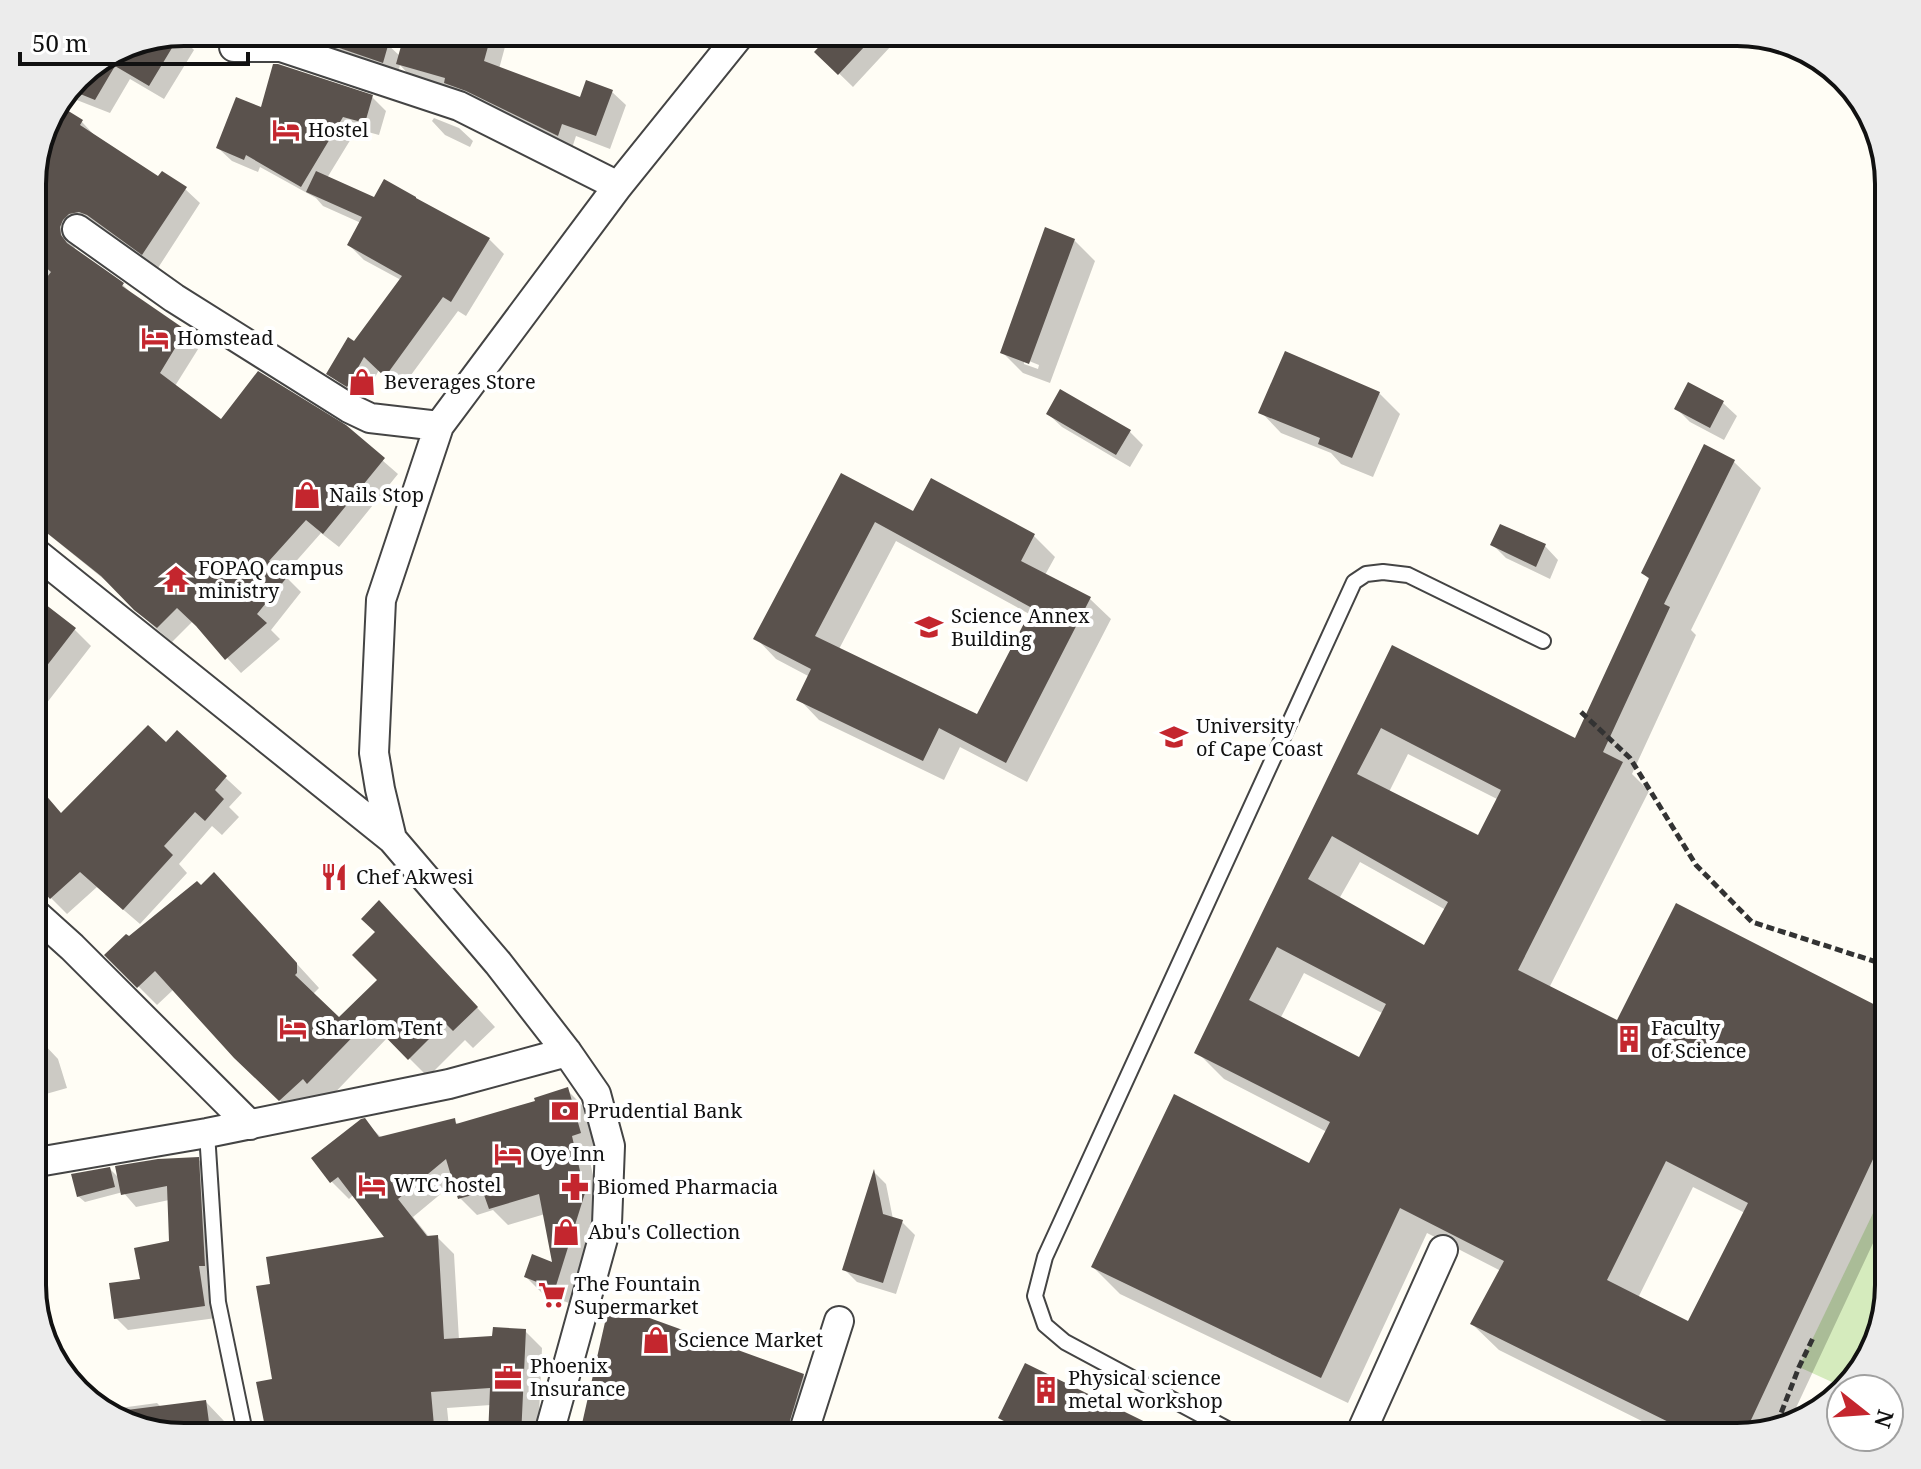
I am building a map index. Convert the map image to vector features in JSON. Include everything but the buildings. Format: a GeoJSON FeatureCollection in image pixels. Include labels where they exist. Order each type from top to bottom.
{"type":"FeatureCollection","features":[{"type":"Feature","properties":{"kind":"street"},"geometry":{"type":"LineString","coordinates":[[392,839],[374,753],[381,600],[439,426],[618,186],[731,46]]}},
{"type":"Feature","properties":{"kind":"street"},"geometry":{"type":"LineString","coordinates":[[234,47],[281,47],[459,106],[618,186]]}},
{"type":"Feature","properties":{"kind":"street"},"geometry":{"type":"LineString","coordinates":[[77,229],[174,298],[349,408],[370,418],[439,426]]}},
{"type":"Feature","properties":{"kind":"street"},"geometry":{"type":"LineString","coordinates":[[46,561],[392,839],[498,963],[596,1094],[610,1146],[607,1224],[552,1423]]}},
{"type":"Feature","properties":{"kind":"street"},"geometry":{"type":"LineString","coordinates":[[46,924],[250,1125]]}},
{"type":"Feature","properties":{"kind":"street"},"geometry":{"type":"LineString","coordinates":[[46,1161],[250,1125],[449,1084],[567,1052]]}},
{"type":"Feature","properties":{"kind":"street"},"geometry":{"type":"LineString","coordinates":[[1365,1423],[1443,1250]]}},
{"type":"Feature","properties":{"kind":"street"},"geometry":{"type":"LineString","coordinates":[[806,1423],[839,1321]]}},
{"type":"Feature","properties":{"kind":"lane"},"geometry":{"type":"LineString","coordinates":[[1216,1423],[1065,1342],[1045,1325],[1035,1296],[1045,1257],[1354,582],[1366,574],[1383,572],[1408,575],[1543,641]]}},
{"type":"Feature","properties":{"kind":"lane"},"geometry":{"type":"LineString","coordinates":[[207,1133],[218,1302],[243,1423]]}},
{"type":"Feature","properties":{"kind":"path"},"geometry":{"type":"LineString","coordinates":[[1581,712],[1630,758],[1696,865],[1752,922],[1875,962]]}},
{"type":"Feature","properties":{"kind":"path"},"geometry":{"type":"LineString","coordinates":[[1780,1416],[1813,1338]]}},
{"type":"Feature","properties":{"kind":"green space"},"geometry":{"type":"Polygon","coordinates":[[[1875,1209],[1875,1285],[1868,1330],[1844,1373],[1825,1373],[1825,1379],[1799,1367],[1875,1209]]]}},
{"type":"Feature","properties":{"kind":"place","name":"Hostel"},"geometry":{"type":"Point","coordinates":[286,130]}},
{"type":"Feature","properties":{"kind":"place","name":"Homstead"},"geometry":{"type":"Point","coordinates":[155,338]}},
{"type":"Feature","properties":{"kind":"place","name":"Beverages Store"},"geometry":{"type":"Point","coordinates":[362,382]}},
{"type":"Feature","properties":{"kind":"place","name":"Nails Stop"},"geometry":{"type":"Point","coordinates":[307,495]}},
{"type":"Feature","properties":{"kind":"place","name":"FOPAQ campus ministry"},"geometry":{"type":"Point","coordinates":[176,579]}},
{"type":"Feature","properties":{"kind":"place","name":"Science Annex Building"},"geometry":{"type":"Point","coordinates":[929,627]}},
{"type":"Feature","properties":{"kind":"place","name":"University of Cape Coast"},"geometry":{"type":"Point","coordinates":[1174,737]}},
{"type":"Feature","properties":{"kind":"place","name":"Chef Akwesi"},"geometry":{"type":"Point","coordinates":[334,877]}},
{"type":"Feature","properties":{"kind":"place","name":"Sharlom Tent"},"geometry":{"type":"Point","coordinates":[293,1028]}},
{"type":"Feature","properties":{"kind":"place","name":"Faculty of Science"},"geometry":{"type":"Point","coordinates":[1629,1039]}},
{"type":"Feature","properties":{"kind":"place","name":"Prudential Bank"},"geometry":{"type":"Point","coordinates":[565,1111]}},
{"type":"Feature","properties":{"kind":"place","name":"Oye Inn"},"geometry":{"type":"Point","coordinates":[508,1154]}},
{"type":"Feature","properties":{"kind":"place","name":"WTC hostel"},"geometry":{"type":"Point","coordinates":[372,1185]}},
{"type":"Feature","properties":{"kind":"place","name":"Biomed Pharmacia"},"geometry":{"type":"Point","coordinates":[575,1187]}},
{"type":"Feature","properties":{"kind":"place","name":"Abu's Collection"},"geometry":{"type":"Point","coordinates":[566,1232]}},
{"type":"Feature","properties":{"kind":"place","name":"The Fountain Supermarket"},"geometry":{"type":"Point","coordinates":[552,1295]}},
{"type":"Feature","properties":{"kind":"place","name":"Science Market"},"geometry":{"type":"Point","coordinates":[656,1340]}},
{"type":"Feature","properties":{"kind":"place","name":"Phoenix Insurance"},"geometry":{"type":"Point","coordinates":[508,1378]}},
{"type":"Feature","properties":{"kind":"place","name":"Physical science metal workshop"},"geometry":{"type":"Point","coordinates":[1046,1390]}}]}
